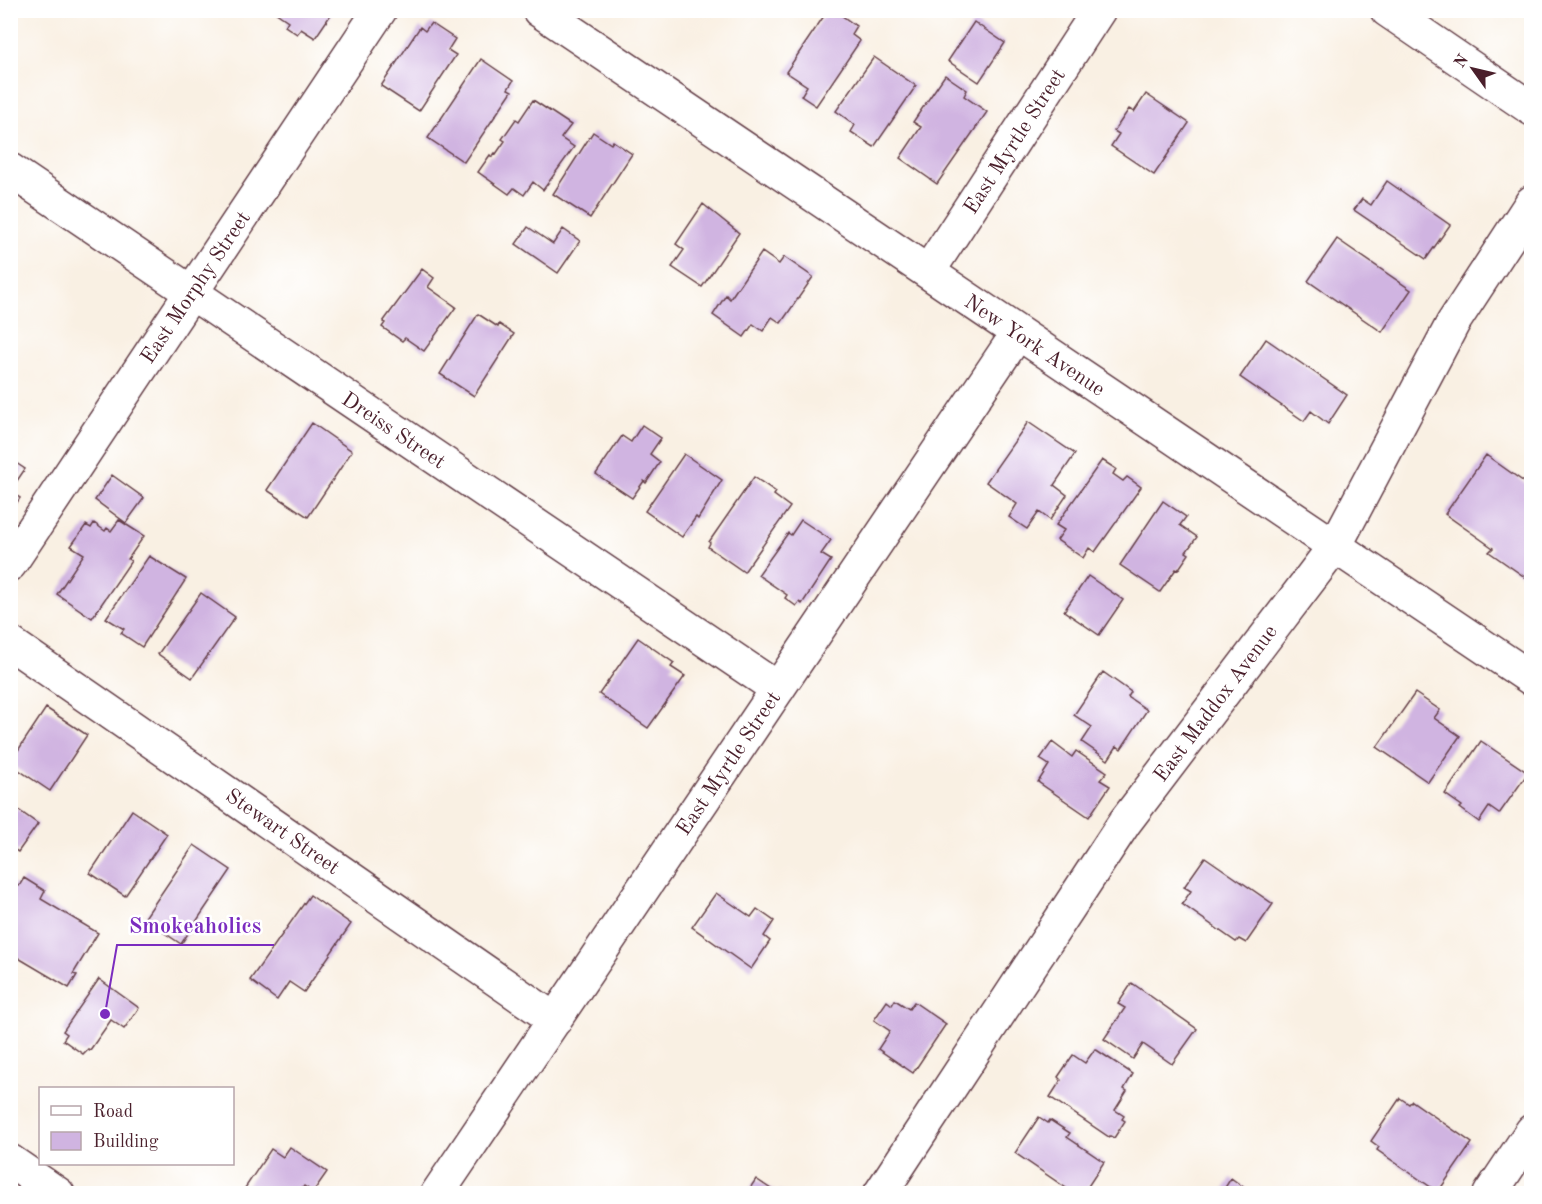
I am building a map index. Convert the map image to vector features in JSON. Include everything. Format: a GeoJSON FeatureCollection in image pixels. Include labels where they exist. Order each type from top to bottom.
{"type":"FeatureCollection","features":[{"type":"Feature","properties":{"kind":"street","name":"East Morphy Street"},"geometry":{"type":"LineString","coordinates":[[10,564],[380,10]]}},
{"type":"Feature","properties":{"kind":"street","name":"New York Avenue"},"geometry":{"type":"LineString","coordinates":[[539,10],[1532,678]]}},
{"type":"Feature","properties":{"kind":"street","name":"East Myrtle Street"},"geometry":{"type":"LineString","coordinates":[[928,272],[1099,10]]}},
{"type":"Feature","properties":{"kind":"street"},"geometry":{"type":"LineString","coordinates":[[1387,10],[1532,110]]}},
{"type":"Feature","properties":{"kind":"street","name":"Dreiss Street"},"geometry":{"type":"LineString","coordinates":[[10,170],[778,689]]}},
{"type":"Feature","properties":{"kind":"street","name":"East Maddox Avenue"},"geometry":{"type":"LineString","coordinates":[[880,1194],[1125,822],[1335,546],[1453,323],[1532,202]]}},
{"type":"Feature","properties":{"kind":"street","name":"East Myrtle Street"},"geometry":{"type":"LineString","coordinates":[[438,1194],[1018,333]]}},
{"type":"Feature","properties":{"kind":"street","name":"Stewart Street"},"geometry":{"type":"LineString","coordinates":[[10,643],[555,1020]]}},
{"type":"Feature","properties":{"kind":"street"},"geometry":{"type":"LineString","coordinates":[[1490,1194],[1532,1131]]}},
{"type":"Feature","properties":{"kind":"street"},"geometry":{"type":"LineString","coordinates":[[10,1161],[58,1194]]}},
{"type":"Feature","properties":{"kind":"building"},"geometry":{"type":"Polygon","coordinates":[[[272,10],[334,10],[315,38],[301,29],[297,34],[285,26],[288,21],[272,10]]]}},
{"type":"Feature","properties":{"kind":"building"},"geometry":{"type":"Polygon","coordinates":[[[828,10],[834,10],[856,26],[851,34],[860,41],[816,106],[801,96],[807,86],[786,72],[828,10]]]}},
{"type":"Feature","properties":{"kind":"building"},"geometry":{"type":"Polygon","coordinates":[[[974,22],[1005,43],[979,82],[948,61],[974,22]]]}},
{"type":"Feature","properties":{"kind":"building"},"geometry":{"type":"Polygon","coordinates":[[[431,23],[455,39],[448,50],[456,55],[419,111],[381,86],[420,27],[425,31],[431,23]]]}},
{"type":"Feature","properties":{"kind":"building"},"geometry":{"type":"Polygon","coordinates":[[[874,57],[916,86],[874,147],[851,132],[855,125],[836,111],[874,57]]]}},
{"type":"Feature","properties":{"kind":"building"},"geometry":{"type":"Polygon","coordinates":[[[481,59],[513,81],[508,89],[512,91],[464,162],[428,138],[481,59]]]}},
{"type":"Feature","properties":{"kind":"building"},"geometry":{"type":"Polygon","coordinates":[[[945,75],[967,90],[964,96],[987,112],[937,184],[900,158],[921,127],[913,122],[945,75]]]}},
{"type":"Feature","properties":{"kind":"building"},"geometry":{"type":"Polygon","coordinates":[[[1146,94],[1189,123],[1154,175],[1111,146],[1119,134],[1114,131],[1129,109],[1134,112],[1146,94]]]}},
{"type":"Feature","properties":{"kind":"building"},"geometry":{"type":"Polygon","coordinates":[[[533,100],[571,125],[561,138],[574,147],[543,190],[533,182],[524,195],[514,188],[509,194],[478,172],[490,155],[492,157],[496,154],[505,141],[502,139],[516,119],[519,121],[533,100]]]}},
{"type":"Feature","properties":{"kind":"building"},"geometry":{"type":"Polygon","coordinates":[[[593,132],[611,144],[613,141],[632,154],[590,218],[553,194],[593,132]]]}},
{"type":"Feature","properties":{"kind":"building"},"geometry":{"type":"Polygon","coordinates":[[[1387,181],[1450,225],[1426,259],[1354,210],[1362,199],[1371,205],[1387,181]]]}},
{"type":"Feature","properties":{"kind":"building"},"geometry":{"type":"Polygon","coordinates":[[[703,204],[739,233],[702,287],[672,267],[684,250],[676,244],[703,204]]]}},
{"type":"Feature","properties":{"kind":"building"},"geometry":{"type":"Polygon","coordinates":[[[528,227],[553,244],[563,229],[580,241],[558,273],[516,244],[528,227]]]}},
{"type":"Feature","properties":{"kind":"building"},"geometry":{"type":"Polygon","coordinates":[[[1337,239],[1411,290],[1382,332],[1308,281],[1337,239]]]}},
{"type":"Feature","properties":{"kind":"building"},"geometry":{"type":"Polygon","coordinates":[[[762,252],[779,264],[784,257],[813,277],[781,323],[772,317],[763,331],[753,324],[744,337],[713,315],[726,295],[730,299],[762,252]]]}},
{"type":"Feature","properties":{"kind":"building"},"geometry":{"type":"Polygon","coordinates":[[[422,269],[434,278],[428,287],[456,307],[424,351],[405,338],[402,341],[382,327],[385,323],[383,322],[422,269]]]}},
{"type":"Feature","properties":{"kind":"building"},"geometry":{"type":"Polygon","coordinates":[[[478,314],[514,334],[474,396],[440,374],[478,314]]]}},
{"type":"Feature","properties":{"kind":"building"},"geometry":{"type":"Polygon","coordinates":[[[1266,339],[1347,395],[1328,424],[1311,411],[1304,421],[1240,377],[1266,339]]]}},
{"type":"Feature","properties":{"kind":"building"},"geometry":{"type":"Polygon","coordinates":[[[1028,422],[1075,454],[1054,485],[1067,495],[1050,520],[1039,512],[1027,529],[1009,517],[1017,504],[986,482],[1028,422]]]}},
{"type":"Feature","properties":{"kind":"building"},"geometry":{"type":"Polygon","coordinates":[[[312,423],[352,451],[308,517],[267,490],[312,423]]]}},
{"type":"Feature","properties":{"kind":"building"},"geometry":{"type":"Polygon","coordinates":[[[642,425],[661,438],[650,454],[660,462],[646,483],[644,481],[632,498],[596,474],[622,436],[631,442],[642,425]]]}},
{"type":"Feature","properties":{"kind":"building"},"geometry":{"type":"Polygon","coordinates":[[[684,454],[722,480],[698,519],[696,517],[682,537],[645,511],[684,454]]]}},
{"type":"Feature","properties":{"kind":"building"},"geometry":{"type":"Polygon","coordinates":[[[1486,455],[1531,487],[1527,494],[1532,498],[1532,582],[1489,552],[1493,548],[1445,514],[1486,455]]]}},
{"type":"Feature","properties":{"kind":"building"},"geometry":{"type":"Polygon","coordinates":[[[10,459],[25,469],[10,491],[10,459]]]}},
{"type":"Feature","properties":{"kind":"building"},"geometry":{"type":"Polygon","coordinates":[[[1102,460],[1116,469],[1113,474],[1123,481],[1127,477],[1141,487],[1095,552],[1089,548],[1083,558],[1057,540],[1064,530],[1056,525],[1102,460]]]}},
{"type":"Feature","properties":{"kind":"building"},"geometry":{"type":"Polygon","coordinates":[[[112,475],[144,498],[126,523],[95,500],[112,475]]]}},
{"type":"Feature","properties":{"kind":"building"},"geometry":{"type":"Polygon","coordinates":[[[754,477],[776,492],[774,495],[790,507],[744,572],[708,547],[709,542],[754,477]]]}},
{"type":"Feature","properties":{"kind":"building"},"geometry":{"type":"Polygon","coordinates":[[[10,491],[20,498],[10,513],[10,491]]]}},
{"type":"Feature","properties":{"kind":"building"},"geometry":{"type":"Polygon","coordinates":[[[1163,501],[1186,517],[1180,525],[1197,537],[1186,552],[1189,554],[1160,592],[1120,565],[1163,501]]]}},
{"type":"Feature","properties":{"kind":"building"},"geometry":{"type":"Polygon","coordinates":[[[119,520],[144,536],[128,559],[131,561],[92,618],[57,594],[84,554],[71,546],[86,525],[91,528],[94,523],[105,531],[107,528],[111,531],[119,520]]]}},
{"type":"Feature","properties":{"kind":"building"},"geometry":{"type":"Polygon","coordinates":[[[801,520],[831,540],[821,554],[831,560],[802,604],[799,602],[796,606],[785,598],[787,595],[758,575],[788,533],[791,535],[801,520]]]}},
{"type":"Feature","properties":{"kind":"building"},"geometry":{"type":"Polygon","coordinates":[[[149,556],[186,579],[142,647],[121,633],[124,629],[106,618],[149,556]]]}},
{"type":"Feature","properties":{"kind":"building"},"geometry":{"type":"Polygon","coordinates":[[[1088,576],[1123,600],[1099,635],[1064,611],[1088,576]]]}},
{"type":"Feature","properties":{"kind":"building"},"geometry":{"type":"Polygon","coordinates":[[[201,593],[235,617],[192,678],[158,654],[201,593]]]}},
{"type":"Feature","properties":{"kind":"building"},"geometry":{"type":"Polygon","coordinates":[[[638,638],[674,663],[671,667],[685,676],[648,728],[599,694],[638,638]]]}},
{"type":"Feature","properties":{"kind":"building"},"geometry":{"type":"Polygon","coordinates":[[[1103,672],[1131,692],[1128,697],[1147,710],[1121,749],[1117,746],[1108,760],[1082,742],[1092,727],[1074,715],[1103,672]]]}},
{"type":"Feature","properties":{"kind":"building"},"geometry":{"type":"Polygon","coordinates":[[[1415,693],[1440,710],[1434,718],[1460,736],[1428,782],[1377,747],[1415,693]]]}},
{"type":"Feature","properties":{"kind":"building"},"geometry":{"type":"Polygon","coordinates":[[[46,708],[87,735],[50,791],[10,764],[10,752],[15,755],[46,708]]]}},
{"type":"Feature","properties":{"kind":"building"},"geometry":{"type":"Polygon","coordinates":[[[1481,741],[1528,773],[1499,814],[1489,807],[1479,822],[1445,794],[1481,741]]]}},
{"type":"Feature","properties":{"kind":"building"},"geometry":{"type":"Polygon","coordinates":[[[1052,742],[1072,757],[1076,751],[1107,772],[1100,780],[1110,786],[1089,817],[1038,782],[1049,765],[1040,759],[1052,742]]]}},
{"type":"Feature","properties":{"kind":"building"},"geometry":{"type":"Polygon","coordinates":[[[10,804],[38,824],[18,852],[10,847],[10,804]]]}},
{"type":"Feature","properties":{"kind":"building"},"geometry":{"type":"Polygon","coordinates":[[[132,810],[167,834],[125,896],[90,873],[132,810]]]}},
{"type":"Feature","properties":{"kind":"building"},"geometry":{"type":"Polygon","coordinates":[[[194,845],[231,870],[181,944],[144,919],[194,845]]]}},
{"type":"Feature","properties":{"kind":"building"},"geometry":{"type":"Polygon","coordinates":[[[1205,857],[1273,904],[1246,943],[1239,939],[1236,942],[1182,904],[1191,891],[1184,887],[1205,857]]]}},
{"type":"Feature","properties":{"kind":"building"},"geometry":{"type":"Polygon","coordinates":[[[24,878],[45,891],[41,899],[98,933],[73,974],[77,975],[69,988],[10,953],[10,885],[12,883],[19,886],[24,878]]]}},
{"type":"Feature","properties":{"kind":"building"},"geometry":{"type":"Polygon","coordinates":[[[716,893],[751,917],[757,909],[774,921],[764,936],[770,941],[751,969],[692,927],[716,893]]]}},
{"type":"Feature","properties":{"kind":"building"},"geometry":{"type":"Polygon","coordinates":[[[310,895],[351,924],[304,992],[289,982],[277,1000],[250,980],[310,895]]]}},
{"type":"Feature","properties":{"kind":"building"},"geometry":{"type":"Polygon","coordinates":[[[99,979],[139,1008],[124,1029],[111,1020],[90,1050],[88,1049],[83,1054],[63,1040],[67,1034],[63,1031],[99,979]]]}},
{"type":"Feature","properties":{"kind":"building"},"geometry":{"type":"Polygon","coordinates":[[[1132,983],[1197,1029],[1172,1064],[1143,1044],[1133,1059],[1104,1039],[1125,1008],[1118,1004],[1132,983]]]}},
{"type":"Feature","properties":{"kind":"building"},"geometry":{"type":"Polygon","coordinates":[[[895,1000],[909,1009],[914,1002],[946,1024],[913,1073],[878,1049],[890,1031],[874,1020],[887,1001],[892,1005],[895,1000]]]}},
{"type":"Feature","properties":{"kind":"building"},"geometry":{"type":"Polygon","coordinates":[[[1095,1049],[1133,1074],[1124,1089],[1127,1091],[1115,1110],[1124,1116],[1122,1119],[1125,1121],[1114,1138],[1109,1137],[1050,1097],[1061,1080],[1058,1077],[1073,1055],[1085,1063],[1095,1049]]]}},
{"type":"Feature","properties":{"kind":"building"},"geometry":{"type":"Polygon","coordinates":[[[1400,1098],[1409,1104],[1412,1101],[1472,1143],[1438,1192],[1377,1150],[1379,1147],[1371,1141],[1400,1098]]]}},
{"type":"Feature","properties":{"kind":"building"},"geometry":{"type":"Polygon","coordinates":[[[1039,1117],[1048,1123],[1050,1120],[1070,1133],[1067,1137],[1104,1162],[1083,1194],[1075,1194],[1015,1153],[1039,1117]]]}},
{"type":"Feature","properties":{"kind":"building"},"geometry":{"type":"Polygon","coordinates":[[[290,1147],[327,1172],[313,1192],[304,1186],[299,1194],[241,1194],[271,1149],[283,1157],[290,1147]]]}},
{"type":"Feature","properties":{"kind":"building"},"geometry":{"type":"Polygon","coordinates":[[[1231,1178],[1253,1194],[1221,1194],[1231,1178]]]}},
{"type":"Feature","properties":{"kind":"building"},"geometry":{"type":"Polygon","coordinates":[[[756,1179],[777,1193],[780,1190],[785,1194],[746,1194],[756,1179]]]}},
{"type":"Feature","properties":{"kind":"place","name":"Smokeaholics"},"geometry":{"type":"Point","coordinates":[105,1014]}}]}
